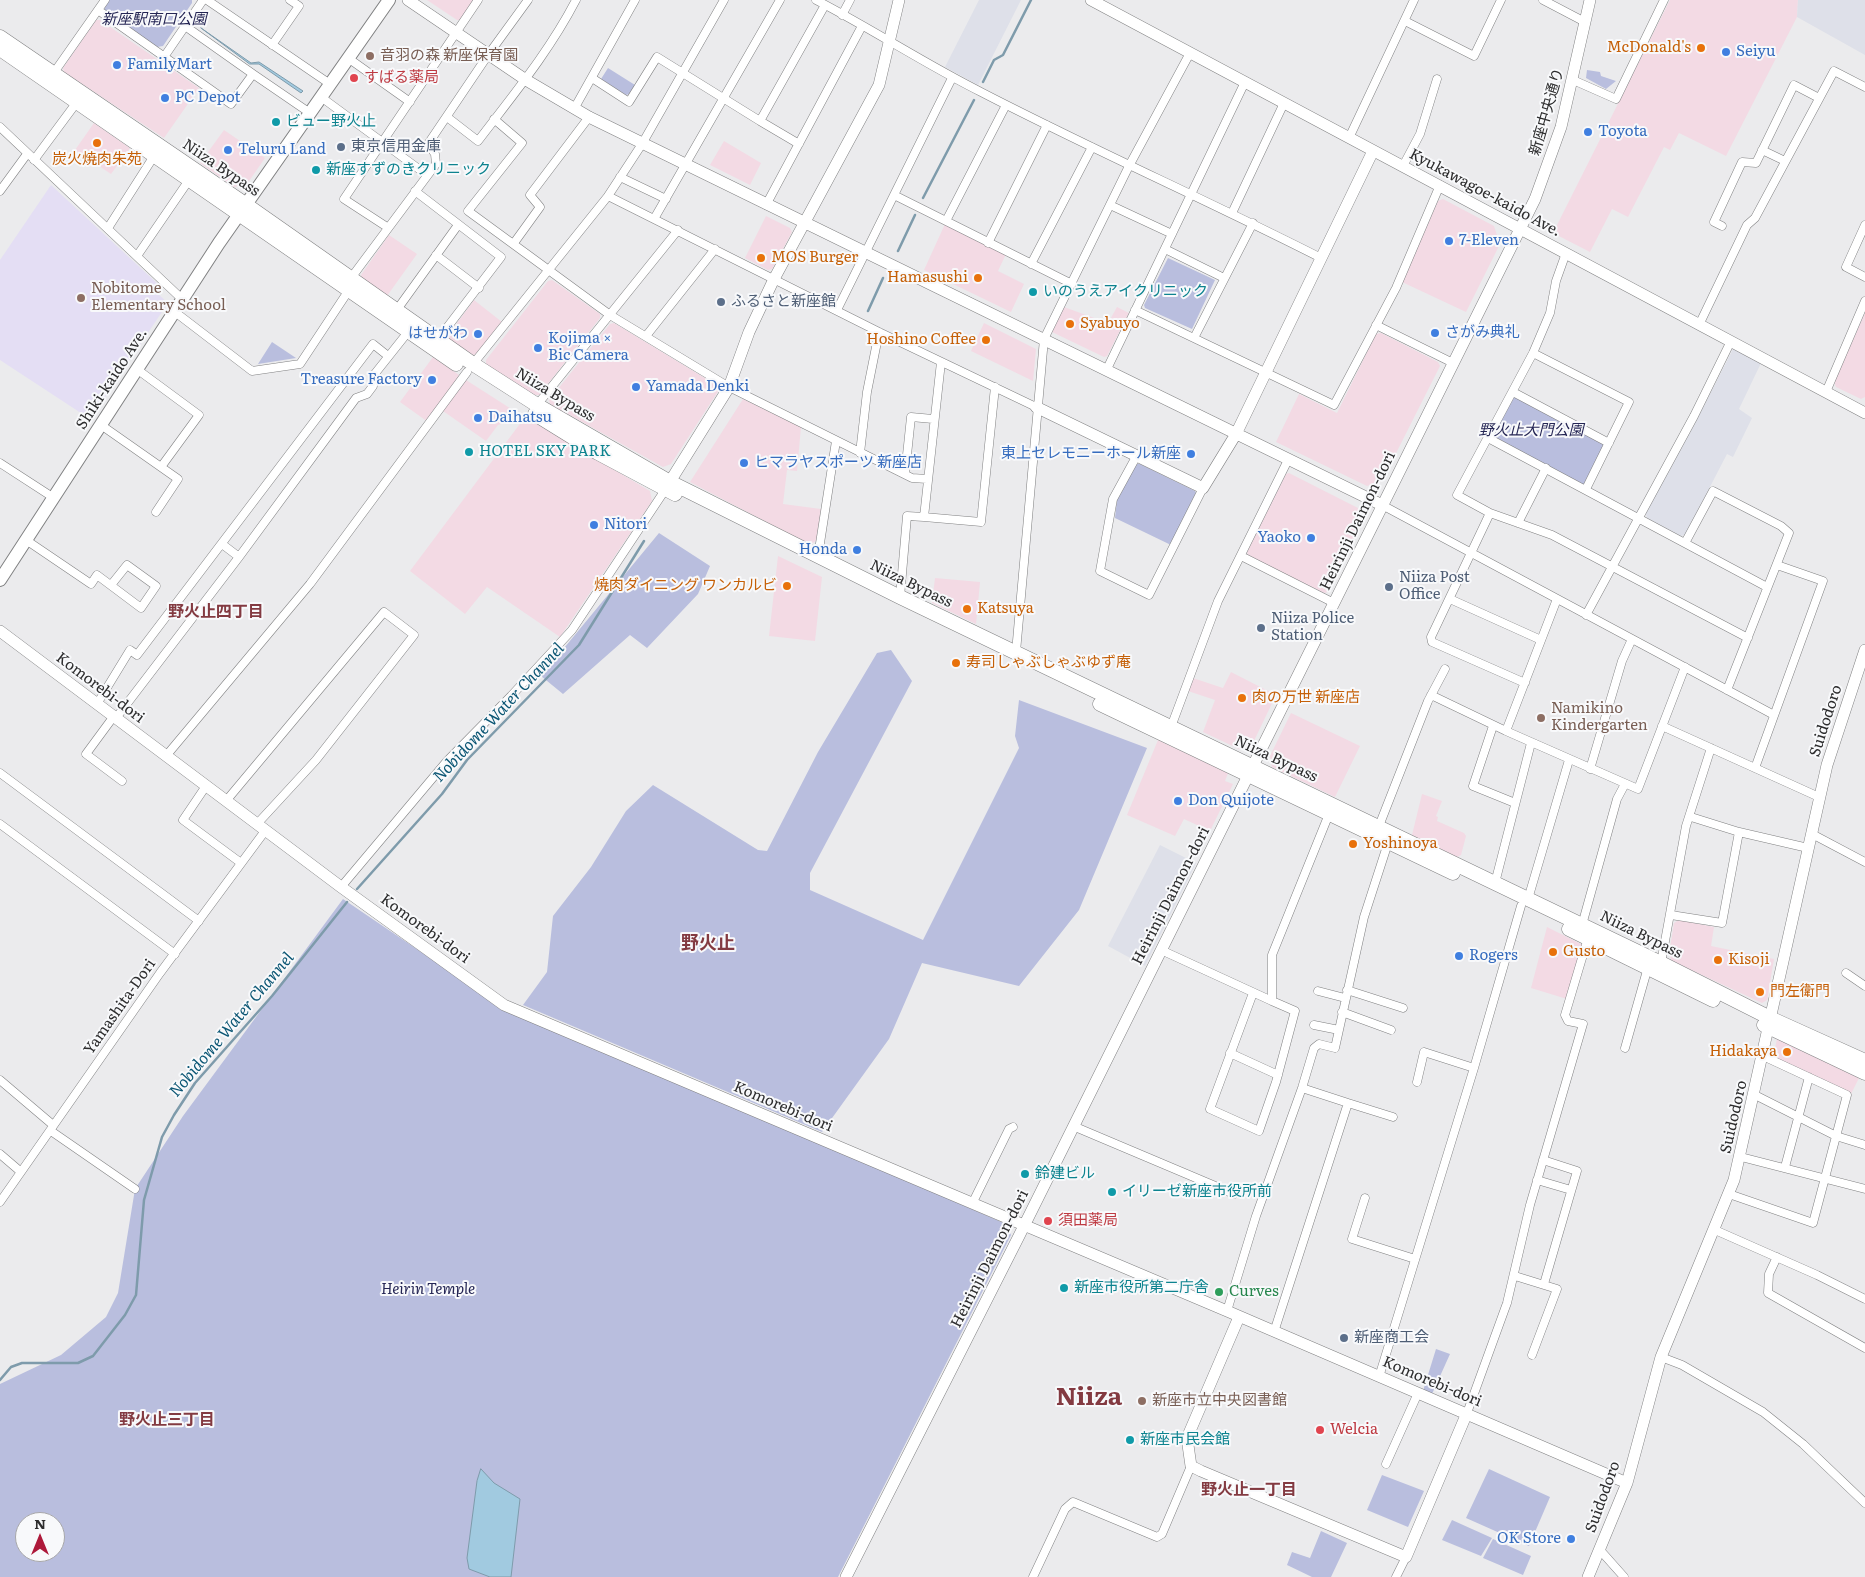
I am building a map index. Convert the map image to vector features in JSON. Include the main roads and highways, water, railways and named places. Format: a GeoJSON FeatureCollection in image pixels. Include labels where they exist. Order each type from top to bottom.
{"type":"FeatureCollection","features":[{"type":"Feature","properties":{"kind":"highway","name":"Niiza Bypass"},"geometry":{"type":"LineString","coordinates":[[0,37],[350,284],[396,311],[434,343],[591,448],[1250,770],[1379,826],[1495,883],[1524,902],[1588,938],[1655,965]]}},
{"type":"Feature","properties":{"kind":"highway","name":"Niiza Bypass"},"geometry":{"type":"LineString","coordinates":[[0,49],[189,180],[242,209]]}},
{"type":"Feature","properties":{"kind":"highway","name":"Niiza Bypass"},"geometry":{"type":"LineString","coordinates":[[350,284],[408,332],[434,343]]}},
{"type":"Feature","properties":{"kind":"highway","name":"Niiza Bypass"},"geometry":{"type":"LineString","coordinates":[[470,368],[537,405],[668,486],[818,556],[1171,727],[1329,814],[1388,843],[1582,925],[1655,965],[1865,1073]]}},
{"type":"Feature","properties":{"kind":"highway","name":"Niiza Bypass"},"geometry":{"type":"LineString","coordinates":[[1771,1024],[1865,1061]]}},
{"type":"Feature","properties":{"kind":"main road","name":"Shiki-kaido Ave."},"geometry":{"type":"LineString","coordinates":[[0,580],[242,209],[390,0]]}},
{"type":"Feature","properties":{"kind":"waterway"},"geometry":{"type":"LineString","coordinates":[[983,82],[994,60],[1003,55],[1031,0]]}},
{"type":"Feature","properties":{"kind":"waterway"},"geometry":{"type":"LineString","coordinates":[[923,198],[974,100]]}},
{"type":"Feature","properties":{"kind":"waterway"},"geometry":{"type":"LineString","coordinates":[[898,251],[915,215]]}},
{"type":"Feature","properties":{"kind":"waterway"},"geometry":{"type":"LineString","coordinates":[[868,311],[883,278]]}},
{"type":"Feature","properties":{"kind":"waterway","name":"Nobidome Water Channel"},"geometry":{"type":"LineString","coordinates":[[357,889],[442,794],[467,760],[579,645],[644,541]]}},
{"type":"Feature","properties":{"kind":"waterway","name":"Nobidome Water Channel"},"geometry":{"type":"LineString","coordinates":[[0,1380],[11,1367],[22,1363],[78,1363],[93,1356],[125,1315],[136,1295],[144,1200],[162,1137],[195,1083],[272,996],[347,902]]}},
{"type":"Feature","properties":{"kind":"place","name":"McDonald's"},"geometry":{"type":"Point","coordinates":[1701,48]}},
{"type":"Feature","properties":{"kind":"place","name":"Seiyu"},"geometry":{"type":"Point","coordinates":[1726,52]}},
{"type":"Feature","properties":{"kind":"place","name":"音羽の森 新座保育園"},"geometry":{"type":"Point","coordinates":[370,56]}},
{"type":"Feature","properties":{"kind":"place","name":"FamilyMart"},"geometry":{"type":"Point","coordinates":[117,65]}},
{"type":"Feature","properties":{"kind":"place","name":"すばる薬局"},"geometry":{"type":"Point","coordinates":[354,78]}},
{"type":"Feature","properties":{"kind":"place","name":"PC Depot"},"geometry":{"type":"Point","coordinates":[165,98]}},
{"type":"Feature","properties":{"kind":"place","name":"ビュー野火止"},"geometry":{"type":"Point","coordinates":[276,122]}},
{"type":"Feature","properties":{"kind":"place","name":"Toyota"},"geometry":{"type":"Point","coordinates":[1588,132]}},
{"type":"Feature","properties":{"kind":"place","name":"炭火焼肉朱苑"},"geometry":{"type":"Point","coordinates":[97,143]}},
{"type":"Feature","properties":{"kind":"place","name":"東京信用金庫"},"geometry":{"type":"Point","coordinates":[341,147]}},
{"type":"Feature","properties":{"kind":"place","name":"Teluru Land"},"geometry":{"type":"Point","coordinates":[228,150]}},
{"type":"Feature","properties":{"kind":"place","name":"新座すずのきクリニック"},"geometry":{"type":"Point","coordinates":[316,170]}},
{"type":"Feature","properties":{"kind":"place","name":"7-Eleven"},"geometry":{"type":"Point","coordinates":[1449,241]}},
{"type":"Feature","properties":{"kind":"place","name":"MOS Burger"},"geometry":{"type":"Point","coordinates":[761,258]}},
{"type":"Feature","properties":{"kind":"place","name":"Hamasushi"},"geometry":{"type":"Point","coordinates":[978,278]}},
{"type":"Feature","properties":{"kind":"place","name":"いのうえアイクリニック"},"geometry":{"type":"Point","coordinates":[1033,292]}},
{"type":"Feature","properties":{"kind":"place","name":"Nobitome Elementary School"},"geometry":{"type":"Point","coordinates":[81,298]}},
{"type":"Feature","properties":{"kind":"place","name":"ふるさと新座館"},"geometry":{"type":"Point","coordinates":[721,302]}},
{"type":"Feature","properties":{"kind":"place","name":"Syabuyo"},"geometry":{"type":"Point","coordinates":[1070,324]}},
{"type":"Feature","properties":{"kind":"place","name":"さがみ典礼"},"geometry":{"type":"Point","coordinates":[1435,333]}},
{"type":"Feature","properties":{"kind":"place","name":"はせがわ"},"geometry":{"type":"Point","coordinates":[478,334]}},
{"type":"Feature","properties":{"kind":"place","name":"Hoshino Coffee"},"geometry":{"type":"Point","coordinates":[986,340]}},
{"type":"Feature","properties":{"kind":"place","name":"Kojima × Bic Camera"},"geometry":{"type":"Point","coordinates":[538,348]}},
{"type":"Feature","properties":{"kind":"place","name":"Treasure Factory"},"geometry":{"type":"Point","coordinates":[432,380]}},
{"type":"Feature","properties":{"kind":"place","name":"Yamada Denki"},"geometry":{"type":"Point","coordinates":[636,387]}},
{"type":"Feature","properties":{"kind":"place","name":"Daihatsu"},"geometry":{"type":"Point","coordinates":[478,418]}},
{"type":"Feature","properties":{"kind":"place","name":"HOTEL SKY PARK"},"geometry":{"type":"Point","coordinates":[469,452]}},
{"type":"Feature","properties":{"kind":"place","name":"東上セレモニーホール新座"},"geometry":{"type":"Point","coordinates":[1191,454]}},
{"type":"Feature","properties":{"kind":"place","name":"ヒマラヤスポーツ 新座店"},"geometry":{"type":"Point","coordinates":[744,463]}},
{"type":"Feature","properties":{"kind":"place","name":"Nitori"},"geometry":{"type":"Point","coordinates":[594,525]}},
{"type":"Feature","properties":{"kind":"place","name":"Yaoko"},"geometry":{"type":"Point","coordinates":[1311,538]}},
{"type":"Feature","properties":{"kind":"place","name":"Honda"},"geometry":{"type":"Point","coordinates":[857,550]}},
{"type":"Feature","properties":{"kind":"place","name":"焼肉ダイニング ワンカルビ"},"geometry":{"type":"Point","coordinates":[787,586]}},
{"type":"Feature","properties":{"kind":"place","name":"Niiza Post Office"},"geometry":{"type":"Point","coordinates":[1389,587]}},
{"type":"Feature","properties":{"kind":"place","name":"Katsuya"},"geometry":{"type":"Point","coordinates":[967,609]}},
{"type":"Feature","properties":{"kind":"place","name":"Niiza Police Station"},"geometry":{"type":"Point","coordinates":[1261,628]}},
{"type":"Feature","properties":{"kind":"place","name":"寿司しゃぶしゃぶゆず庵"},"geometry":{"type":"Point","coordinates":[956,663]}},
{"type":"Feature","properties":{"kind":"place","name":"肉の万世 新座店"},"geometry":{"type":"Point","coordinates":[1242,698]}},
{"type":"Feature","properties":{"kind":"place","name":"Namikino Kindergarten"},"geometry":{"type":"Point","coordinates":[1541,718]}},
{"type":"Feature","properties":{"kind":"place","name":"Don Quijote"},"geometry":{"type":"Point","coordinates":[1178,801]}},
{"type":"Feature","properties":{"kind":"place","name":"Yoshinoya"},"geometry":{"type":"Point","coordinates":[1353,844]}},
{"type":"Feature","properties":{"kind":"place","name":"Gusto"},"geometry":{"type":"Point","coordinates":[1553,952]}},
{"type":"Feature","properties":{"kind":"place","name":"Rogers"},"geometry":{"type":"Point","coordinates":[1459,956]}},
{"type":"Feature","properties":{"kind":"place","name":"Kisoji"},"geometry":{"type":"Point","coordinates":[1718,960]}},
{"type":"Feature","properties":{"kind":"place","name":"門左衛門"},"geometry":{"type":"Point","coordinates":[1760,992]}},
{"type":"Feature","properties":{"kind":"place","name":"Hidakaya"},"geometry":{"type":"Point","coordinates":[1787,1052]}},
{"type":"Feature","properties":{"kind":"place","name":"鈴建ビル"},"geometry":{"type":"Point","coordinates":[1025,1174]}},
{"type":"Feature","properties":{"kind":"place","name":"イリーゼ新座市役所前"},"geometry":{"type":"Point","coordinates":[1112,1192]}},
{"type":"Feature","properties":{"kind":"place","name":"須田薬局"},"geometry":{"type":"Point","coordinates":[1048,1221]}},
{"type":"Feature","properties":{"kind":"place","name":"新座市役所第二庁舎"},"geometry":{"type":"Point","coordinates":[1064,1288]}},
{"type":"Feature","properties":{"kind":"place","name":"Curves"},"geometry":{"type":"Point","coordinates":[1219,1292]}},
{"type":"Feature","properties":{"kind":"place","name":"新座商工会"},"geometry":{"type":"Point","coordinates":[1344,1338]}},
{"type":"Feature","properties":{"kind":"place","name":"新座市立中央図書館"},"geometry":{"type":"Point","coordinates":[1142,1401]}},
{"type":"Feature","properties":{"kind":"place","name":"Welcia"},"geometry":{"type":"Point","coordinates":[1320,1430]}},
{"type":"Feature","properties":{"kind":"place","name":"新座市民会館"},"geometry":{"type":"Point","coordinates":[1130,1440]}},
{"type":"Feature","properties":{"kind":"place","name":"OK Store"},"geometry":{"type":"Point","coordinates":[1571,1539]}},
{"type":"Feature","properties":{"kind":"district","name":"野火止四丁目"},"geometry":{"type":"Point","coordinates":[216,612]}},
{"type":"Feature","properties":{"kind":"district","name":"野火止"},"geometry":{"type":"Point","coordinates":[708,944]}},
{"type":"Feature","properties":{"kind":"district","name":"Niiza"},"geometry":{"type":"Point","coordinates":[1089,1398]}},
{"type":"Feature","properties":{"kind":"district","name":"野火止三丁目"},"geometry":{"type":"Point","coordinates":[167,1420]}},
{"type":"Feature","properties":{"kind":"district","name":"野火止一丁目"},"geometry":{"type":"Point","coordinates":[1249,1490]}},
{"type":"Feature","properties":{"kind":"park label","name":"新座駅南口公園"},"geometry":{"type":"Point","coordinates":[154,20]}},
{"type":"Feature","properties":{"kind":"park label","name":"野火止大門公園"},"geometry":{"type":"Point","coordinates":[1531,431]}},
{"type":"Feature","properties":{"kind":"park label","name":"Heirin Temple"},"geometry":{"type":"Point","coordinates":[428,1290]}}]}
